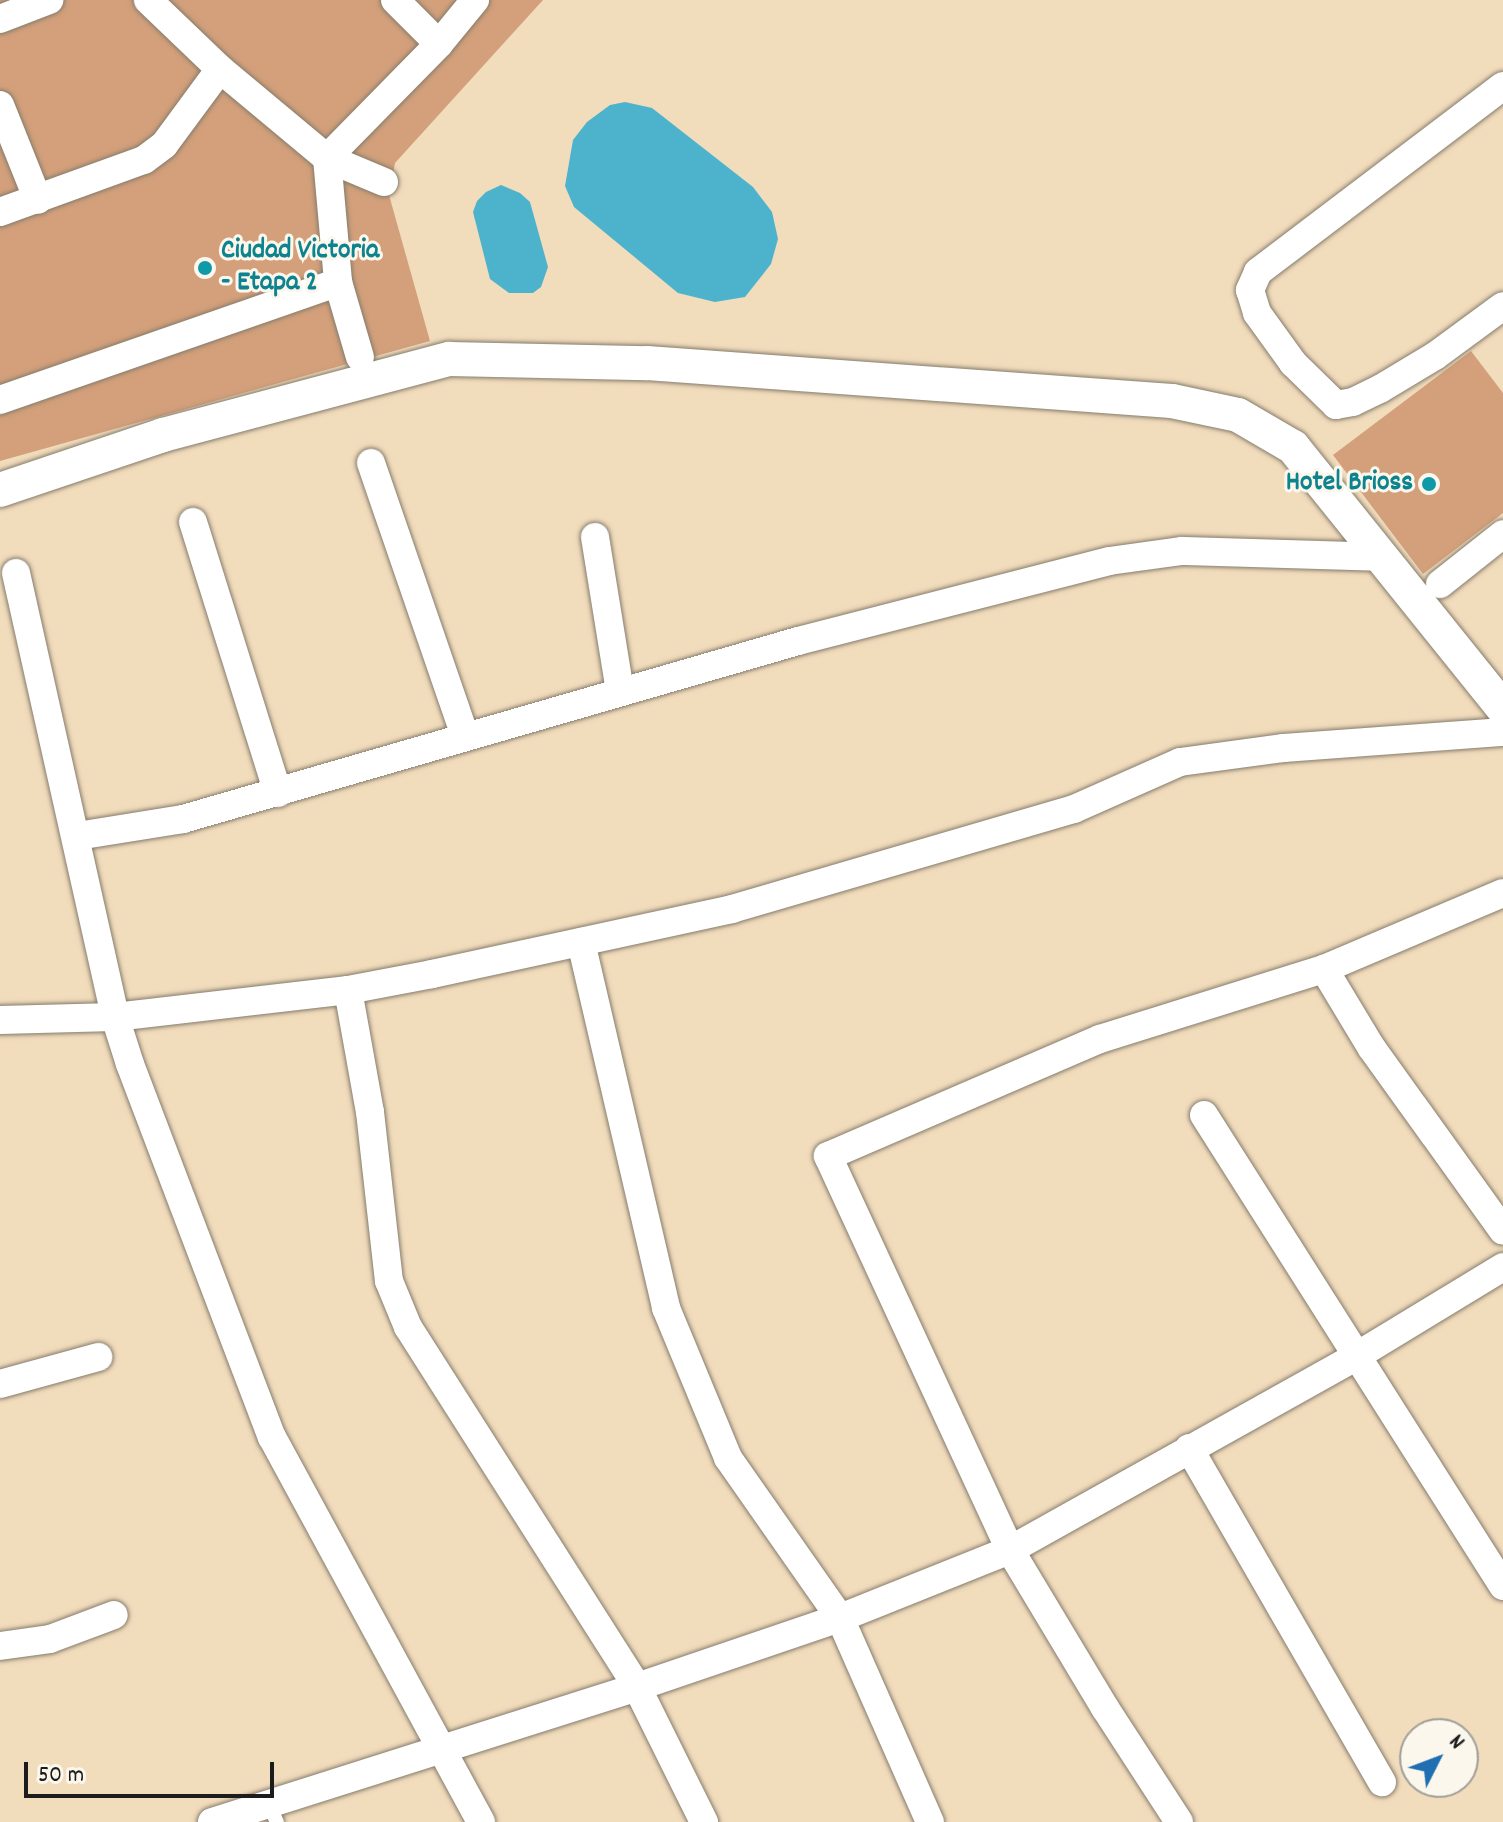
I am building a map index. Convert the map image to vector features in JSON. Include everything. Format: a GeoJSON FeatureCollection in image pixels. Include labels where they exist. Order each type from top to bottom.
{"type":"FeatureCollection","features":[{"type":"Feature","properties":{"kind":"street"},"geometry":{"type":"LineString","coordinates":[[0,19],[49,0]]}},
{"type":"Feature","properties":{"kind":"street"},"geometry":{"type":"LineString","coordinates":[[148,0],[220,69],[327,158],[384,182]]}},
{"type":"Feature","properties":{"kind":"street"},"geometry":{"type":"LineString","coordinates":[[395,0],[439,44]]}},
{"type":"Feature","properties":{"kind":"street"},"geometry":{"type":"LineString","coordinates":[[360,357],[338,282],[327,158],[439,44],[475,0]]}},
{"type":"Feature","properties":{"kind":"street"},"geometry":{"type":"LineString","coordinates":[[0,212],[144,160],[164,145],[220,69]]}},
{"type":"Feature","properties":{"kind":"street"},"geometry":{"type":"LineString","coordinates":[[1503,86],[1258,272],[1250,290],[1257,313],[1293,363],[1336,405],[1353,402],[1380,389],[1435,356],[1503,306]]}},
{"type":"Feature","properties":{"kind":"street"},"geometry":{"type":"LineString","coordinates":[[0,105],[38,200]]}},
{"type":"Feature","properties":{"kind":"street"},"geometry":{"type":"LineString","coordinates":[[0,400],[338,282]]}},
{"type":"Feature","properties":{"kind":"street"},"geometry":{"type":"LineString","coordinates":[[0,490],[163,435],[449,359],[647,363],[1095,392],[1172,401],[1238,415],[1293,447],[1503,708]]}},
{"type":"Feature","properties":{"kind":"street"},"geometry":{"type":"LineString","coordinates":[[371,463],[465,736]]}},
{"type":"Feature","properties":{"kind":"street"},"geometry":{"type":"LineString","coordinates":[[193,522],[278,793]]}},
{"type":"Feature","properties":{"kind":"street"},"geometry":{"type":"LineString","coordinates":[[1440,584],[1503,534]]}},
{"type":"Feature","properties":{"kind":"street"},"geometry":{"type":"LineString","coordinates":[[595,537],[620,691]]}},
{"type":"Feature","properties":{"kind":"street"},"geometry":{"type":"LineString","coordinates":[[77,836],[183,819],[798,641],[1109,561],[1182,551],[1281,551],[1381,557]]}},
{"type":"Feature","properties":{"kind":"street"},"geometry":{"type":"LineString","coordinates":[[16,573],[115,1017],[272,1437],[481,1822]]}},
{"type":"Feature","properties":{"kind":"street"},"geometry":{"type":"LineString","coordinates":[[0,1020],[115,1017],[348,990],[732,909],[1074,809],[1180,762],[1284,748],[1503,732]]}},
{"type":"Feature","properties":{"kind":"street"},"geometry":{"type":"LineString","coordinates":[[1179,1822],[1010,1550],[828,1156],[1100,1039],[1324,969],[1503,893]]}},
{"type":"Feature","properties":{"kind":"street"},"geometry":{"type":"LineString","coordinates":[[581,942],[666,1308],[728,1458],[840,1618],[930,1822]]}},
{"type":"Feature","properties":{"kind":"street"},"geometry":{"type":"LineString","coordinates":[[1324,969],[1371,1047],[1503,1231]]}},
{"type":"Feature","properties":{"kind":"street"},"geometry":{"type":"LineString","coordinates":[[348,990],[370,1112],[389,1281],[403,1315],[446,1391],[637,1687],[704,1822]]}},
{"type":"Feature","properties":{"kind":"street"},"geometry":{"type":"LineString","coordinates":[[1204,1115],[1503,1586]]}},
{"type":"Feature","properties":{"kind":"street"},"geometry":{"type":"LineString","coordinates":[[212,1822],[272,1812],[440,1749],[840,1618],[1010,1550],[1355,1357],[1503,1267]]}},
{"type":"Feature","properties":{"kind":"street"},"geometry":{"type":"LineString","coordinates":[[0,1384],[98,1357]]}},
{"type":"Feature","properties":{"kind":"street"},"geometry":{"type":"LineString","coordinates":[[1189,1448],[1382,1782]]}},
{"type":"Feature","properties":{"kind":"street"},"geometry":{"type":"LineString","coordinates":[[0,1646],[50,1639],[114,1615]]}},
{"type":"Feature","properties":{"kind":"water"},"geometry":{"type":"Polygon","coordinates":[[[625,102],[652,108],[753,187],[772,212],[778,239],[771,264],[745,297],[715,302],[678,293],[574,207],[565,186],[573,140],[587,122],[610,105],[625,102]]]}},
{"type":"Feature","properties":{"kind":"water"},"geometry":{"type":"Polygon","coordinates":[[[501,185],[520,193],[530,202],[548,267],[541,287],[533,293],[509,293],[490,279],[473,212],[477,201],[486,192],[501,185]]]}},
{"type":"Feature","properties":{"kind":"building","name":"Ciudad Victoria - Etapa 2"},"geometry":{"type":"Polygon","coordinates":[[[0,0],[543,0],[395,163],[389,195],[430,341],[0,461],[0,0]]]}},
{"type":"Feature","properties":{"kind":"building","name":"Hotel Brioss"},"geometry":{"type":"Polygon","coordinates":[[[1471,351],[1503,393],[1503,513],[1423,574],[1333,455],[1471,351]]]}},
{"type":"Feature","properties":{"kind":"place","name":"Ciudad Victoria - Etapa 2"},"geometry":{"type":"Point","coordinates":[205,268]}},
{"type":"Feature","properties":{"kind":"place","name":"Hotel Brioss"},"geometry":{"type":"Point","coordinates":[1429,484]}}]}
